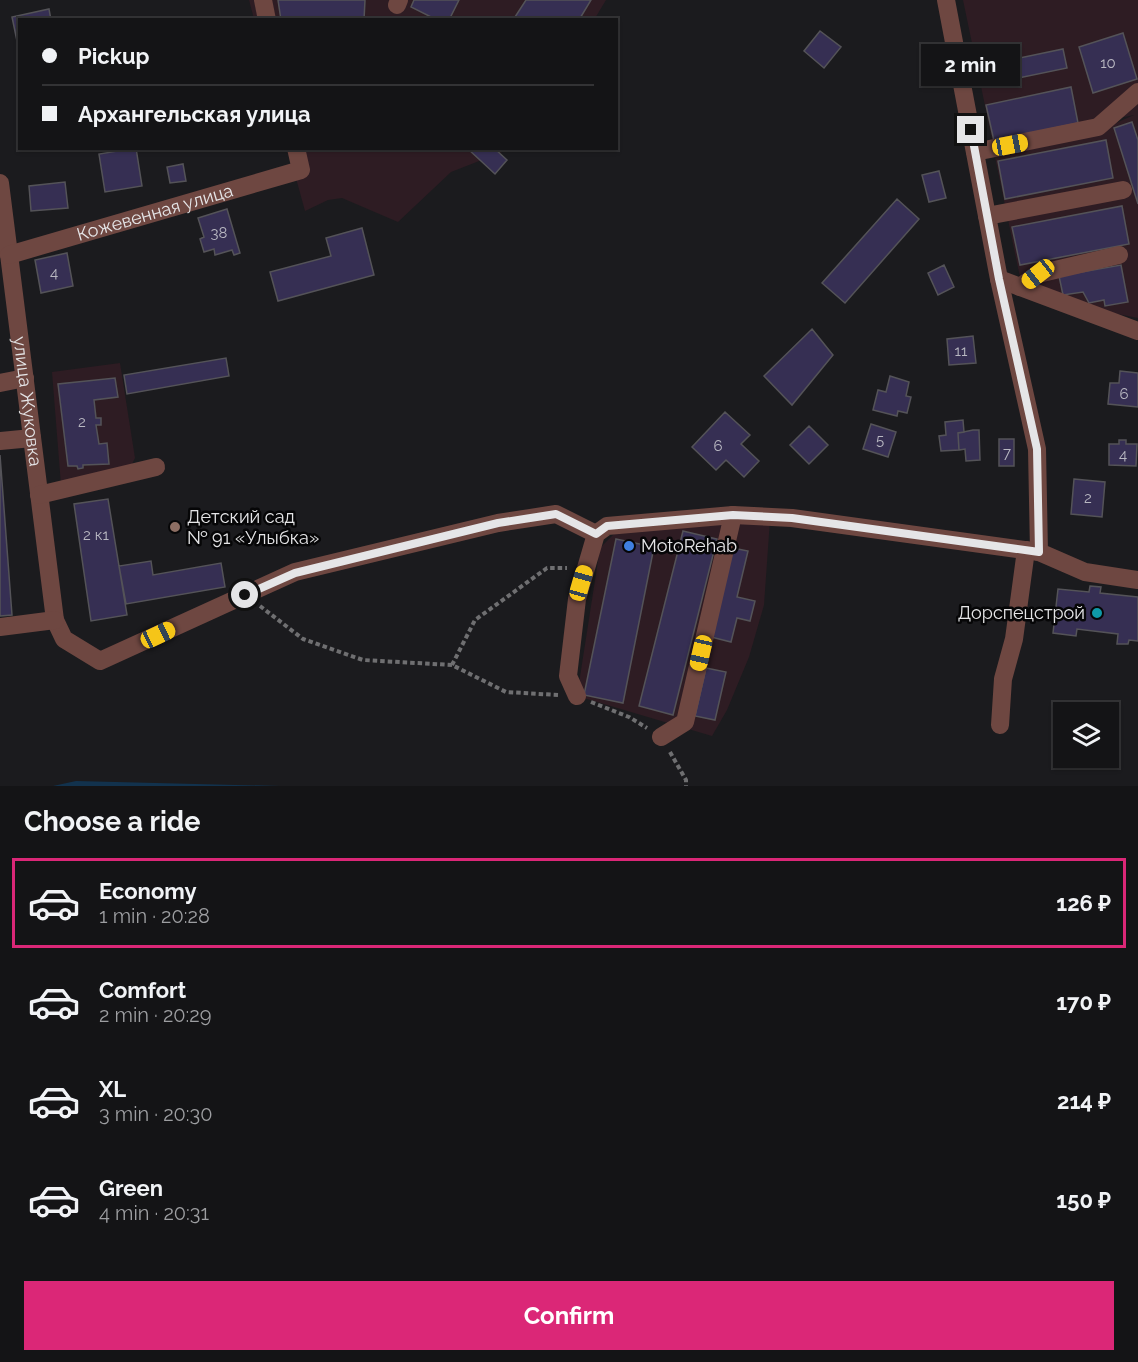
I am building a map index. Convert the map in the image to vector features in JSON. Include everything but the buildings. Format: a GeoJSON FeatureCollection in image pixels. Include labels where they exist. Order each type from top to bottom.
{"type":"FeatureCollection","features":[{"type":"Feature","properties":{"kind":"street"},"geometry":{"type":"LineString","coordinates":[[263,0],[267,18]]}},
{"type":"Feature","properties":{"kind":"street"},"geometry":{"type":"LineString","coordinates":[[946,0],[999,279],[1037,449],[1033,551],[1003,679],[1000,725]]}},
{"type":"Feature","properties":{"kind":"street"},"geometry":{"type":"LineString","coordinates":[[975,152],[1098,127],[1138,92]]}},
{"type":"Feature","properties":{"kind":"street","name":"Кожевенная улица"},"geometry":{"type":"LineString","coordinates":[[9,255],[301,170],[296,150]]}},
{"type":"Feature","properties":{"kind":"street","name":"улица Жуковка"},"geometry":{"type":"LineString","coordinates":[[0,183],[9,255],[7,291],[25,378],[55,620]]}},
{"type":"Feature","properties":{"kind":"street"},"geometry":{"type":"LineString","coordinates":[[987,216],[1123,190]]}},
{"type":"Feature","properties":{"kind":"street"},"geometry":{"type":"LineString","coordinates":[[1020,287],[1038,274],[1119,255]]}},
{"type":"Feature","properties":{"kind":"street"},"geometry":{"type":"LineString","coordinates":[[999,279],[1138,331]]}},
{"type":"Feature","properties":{"kind":"street"},"geometry":{"type":"LineString","coordinates":[[0,382],[25,378]]}},
{"type":"Feature","properties":{"kind":"street"},"geometry":{"type":"LineString","coordinates":[[0,441],[32,438]]}},
{"type":"Feature","properties":{"kind":"street"},"geometry":{"type":"LineString","coordinates":[[39,495],[156,467]]}},
{"type":"Feature","properties":{"kind":"street"},"geometry":{"type":"LineString","coordinates":[[0,627],[55,620],[64,639],[100,661],[295,573],[498,523],[556,514],[596,534]]}},
{"type":"Feature","properties":{"kind":"street"},"geometry":{"type":"LineString","coordinates":[[661,737],[685,722],[733,515]]}},
{"type":"Feature","properties":{"kind":"street"},"geometry":{"type":"LineString","coordinates":[[577,696],[568,676],[577,599],[596,534],[607,526],[733,515],[792,518],[1033,551],[1085,572],[1138,580]]}},
{"type":"Feature","properties":{"kind":"path"},"geometry":{"type":"LineString","coordinates":[[452,665],[475,620],[547,568],[586,568]]}},
{"type":"Feature","properties":{"kind":"path"},"geometry":{"type":"LineString","coordinates":[[245,595],[303,639],[363,660],[452,665],[506,692],[577,696],[629,717],[661,737],[686,780],[687,786]]}},
{"type":"Feature","properties":{"kind":"shaded area"},"geometry":{"type":"Polygon","coordinates":[[[249,0],[606,0],[595,18],[254,18],[249,0]]]}},
{"type":"Feature","properties":{"kind":"shaded area"},"geometry":{"type":"Polygon","coordinates":[[[963,0],[1138,0],[1138,318],[1112,313],[1021,282],[995,157],[1091,134],[1134,115],[993,144],[963,0]]]}},
{"type":"Feature","properties":{"kind":"shaded area"},"geometry":{"type":"Polygon","coordinates":[[[288,150],[507,150],[451,172],[398,222],[342,198],[328,200],[305,211],[288,150]]]}},
{"type":"Feature","properties":{"kind":"shaded area"},"geometry":{"type":"Polygon","coordinates":[[[120,363],[135,458],[128,472],[61,485],[52,372],[120,363]]]}},
{"type":"Feature","properties":{"kind":"shaded area"},"geometry":{"type":"Polygon","coordinates":[[[770,520],[764,605],[749,657],[727,710],[712,736],[577,696],[600,548],[616,532],[770,520]]]}},
{"type":"Feature","properties":{"kind":"water"},"geometry":{"type":"Polygon","coordinates":[[[76,781],[280,786],[53,786],[76,781]]]}},
{"type":"Feature","properties":{"kind":"place","name":"Детский сад № 91 «Улыбка»"},"geometry":{"type":"Point","coordinates":[175,527]}},
{"type":"Feature","properties":{"kind":"place","name":"MotoRehab"},"geometry":{"type":"Point","coordinates":[629,546]}},
{"type":"Feature","properties":{"kind":"place","name":"Дорспецстрой"},"geometry":{"type":"Point","coordinates":[1097,613]}},
{"type":"Feature","properties":{"kind":"route"},"geometry":{"type":"LineString","coordinates":[[245,595],[295,573],[498,523],[556,514],[596,534],[607,526],[733,515],[792,518],[1039,552],[1037,449],[999,279],[971,130]]}}]}
